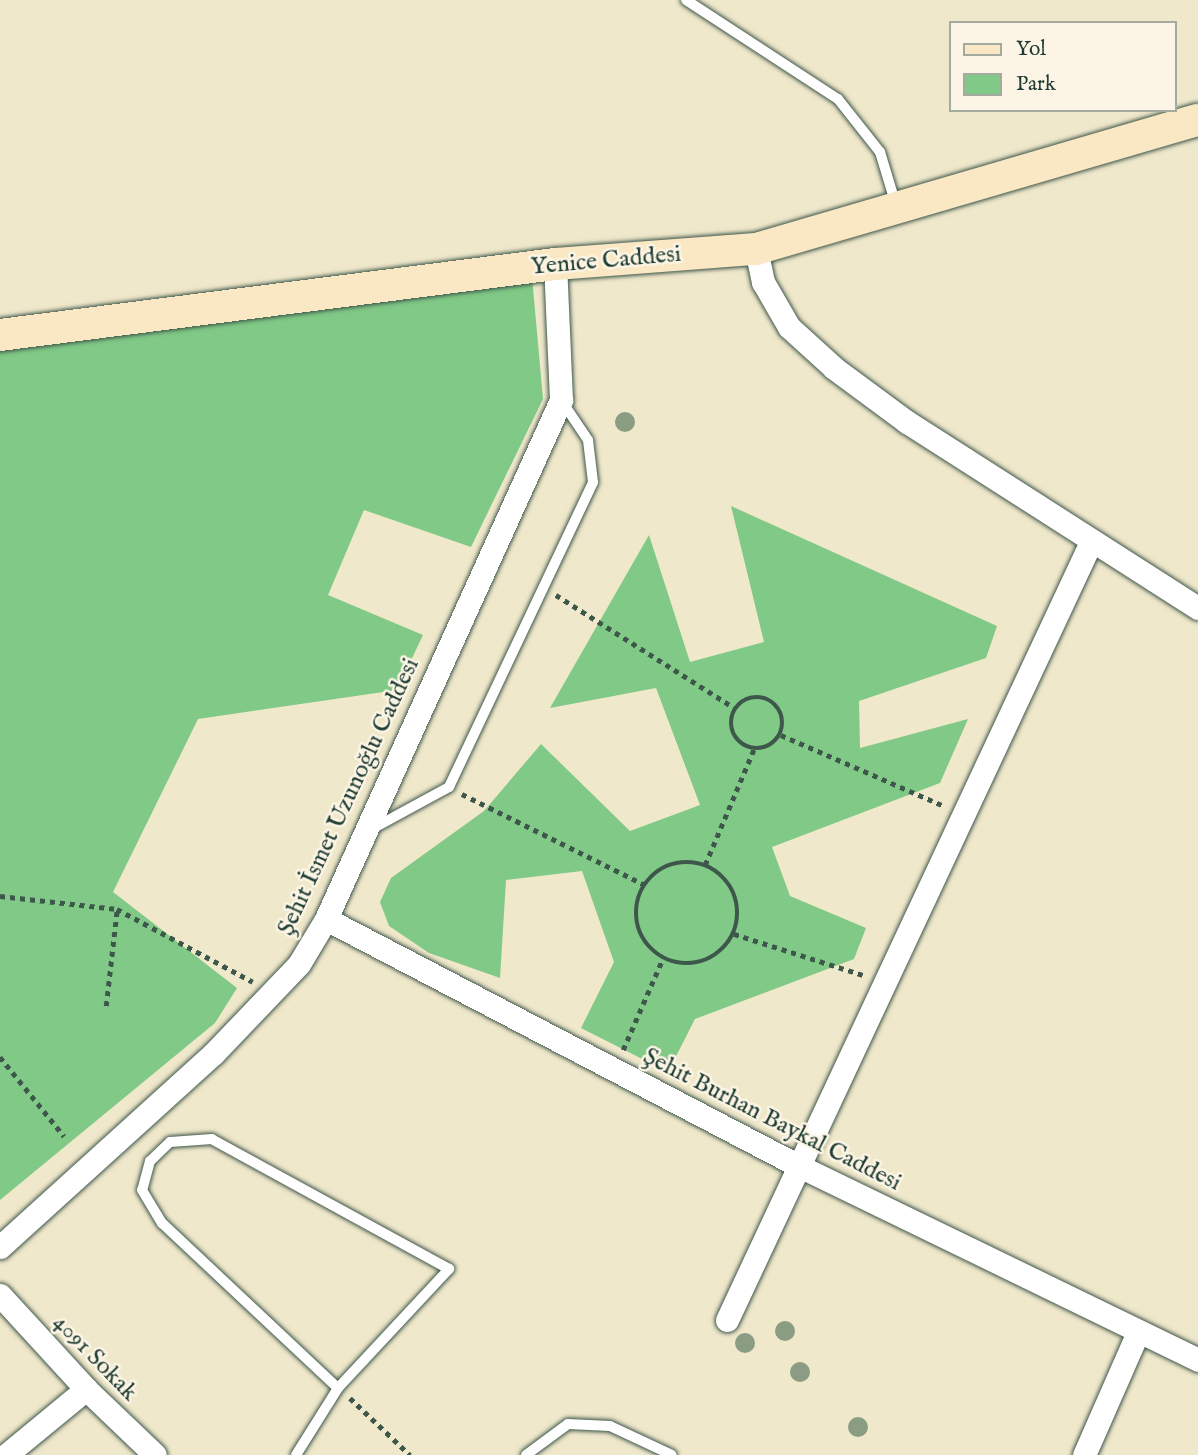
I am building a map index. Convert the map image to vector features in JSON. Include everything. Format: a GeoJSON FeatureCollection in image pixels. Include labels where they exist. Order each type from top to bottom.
{"type":"FeatureCollection","features":[{"type":"Feature","properties":{"kind":"street","name":"Yenice Caddesi"},"geometry":{"type":"LineString","coordinates":[[0,335],[555,264],[756,249],[1198,120]]}},
{"type":"Feature","properties":{"kind":"street"},"geometry":{"type":"LineString","coordinates":[[756,249],[763,282],[789,327],[834,368],[907,422],[1090,542],[1198,608]]}},
{"type":"Feature","properties":{"kind":"street","name":"Şehit İsmet Uzunoğlu Caddesi"},"geometry":{"type":"LineString","coordinates":[[0,1247],[213,1054],[299,964],[326,919],[361,835],[561,400],[555,264]]}},
{"type":"Feature","properties":{"kind":"street"},"geometry":{"type":"LineString","coordinates":[[727,1320],[797,1165],[1090,542]]}},
{"type":"Feature","properties":{"kind":"street","name":"Şehit Burhan Baykal Caddesi"},"geometry":{"type":"LineString","coordinates":[[326,919],[797,1165],[1198,1360]]}},
{"type":"Feature","properties":{"kind":"street","name":"4091 Sokak"},"geometry":{"type":"LineString","coordinates":[[1,1297],[86,1389],[155,1455]]}},
{"type":"Feature","properties":{"kind":"street"},"geometry":{"type":"LineString","coordinates":[[1084,1455],[1138,1332]]}},
{"type":"Feature","properties":{"kind":"street"},"geometry":{"type":"LineString","coordinates":[[6,1455],[86,1389]]}},
{"type":"Feature","properties":{"kind":"lane"},"geometry":{"type":"LineString","coordinates":[[686,0],[838,99],[880,152],[897,208]]}},
{"type":"Feature","properties":{"kind":"lane"},"geometry":{"type":"LineString","coordinates":[[361,835],[449,788],[593,482],[588,440],[561,400]]}},
{"type":"Feature","properties":{"kind":"lane"},"geometry":{"type":"LineString","coordinates":[[296,1455],[338,1388],[449,1269],[212,1139],[170,1143],[149,1161],[142,1190],[162,1223],[338,1388]]}},
{"type":"Feature","properties":{"kind":"lane"},"geometry":{"type":"LineString","coordinates":[[526,1455],[568,1424],[610,1426],[672,1455]]}},
{"type":"Feature","properties":{"kind":"path"},"geometry":{"type":"LineString","coordinates":[[544,587],[736,709]]}},
{"type":"Feature","properties":{"kind":"path"},"geometry":{"type":"LineString","coordinates":[[750,698],[768,699],[783,719],[781,735],[770,747],[754,750],[734,735],[736,709],[750,698]]}},
{"type":"Feature","properties":{"kind":"path"},"geometry":{"type":"LineString","coordinates":[[781,735],[962,815]]}},
{"type":"Feature","properties":{"kind":"path"},"geometry":{"type":"LineString","coordinates":[[705,865],[754,750]]}},
{"type":"Feature","properties":{"kind":"path"},"geometry":{"type":"LineString","coordinates":[[449,788],[645,885]]}},
{"type":"Feature","properties":{"kind":"path"},"geometry":{"type":"LineString","coordinates":[[683,862],[705,865],[728,881],[736,896],[739,912],[734,934],[721,953],[709,960],[682,964],[663,958],[648,946],[636,919],[645,885],[666,866],[683,862]]}},
{"type":"Feature","properties":{"kind":"path"},"geometry":{"type":"LineString","coordinates":[[0,896],[117,909],[272,992]]}},
{"type":"Feature","properties":{"kind":"path"},"geometry":{"type":"LineString","coordinates":[[106,1006],[117,909]]}},
{"type":"Feature","properties":{"kind":"path"},"geometry":{"type":"LineString","coordinates":[[734,934],[883,981]]}},
{"type":"Feature","properties":{"kind":"path"},"geometry":{"type":"LineString","coordinates":[[614,1069],[663,958]]}},
{"type":"Feature","properties":{"kind":"path"},"geometry":{"type":"LineString","coordinates":[[0,1057],[64,1136]]}},
{"type":"Feature","properties":{"kind":"path"},"geometry":{"type":"LineString","coordinates":[[338,1388],[410,1455]]}},
{"type":"Feature","properties":{"kind":"green space"},"geometry":{"type":"Polygon","coordinates":[[[531,266],[543,399],[471,547],[364,510],[328,595],[423,635],[397,690],[198,719],[113,892],[237,988],[215,1023],[0,1200],[0,334],[531,266]]]}},
{"type":"Feature","properties":{"kind":"green space"},"geometry":{"type":"Polygon","coordinates":[[[731,506],[997,626],[986,658],[859,701],[860,748],[968,719],[940,783],[772,847],[790,896],[866,928],[854,959],[695,1019],[668,1072],[581,1028],[614,962],[582,871],[506,880],[500,978],[429,953],[389,926],[380,902],[391,878],[484,811],[541,744],[630,831],[700,805],[656,688],[550,708],[649,535],[690,662],[764,642],[731,506]]]}}]}
